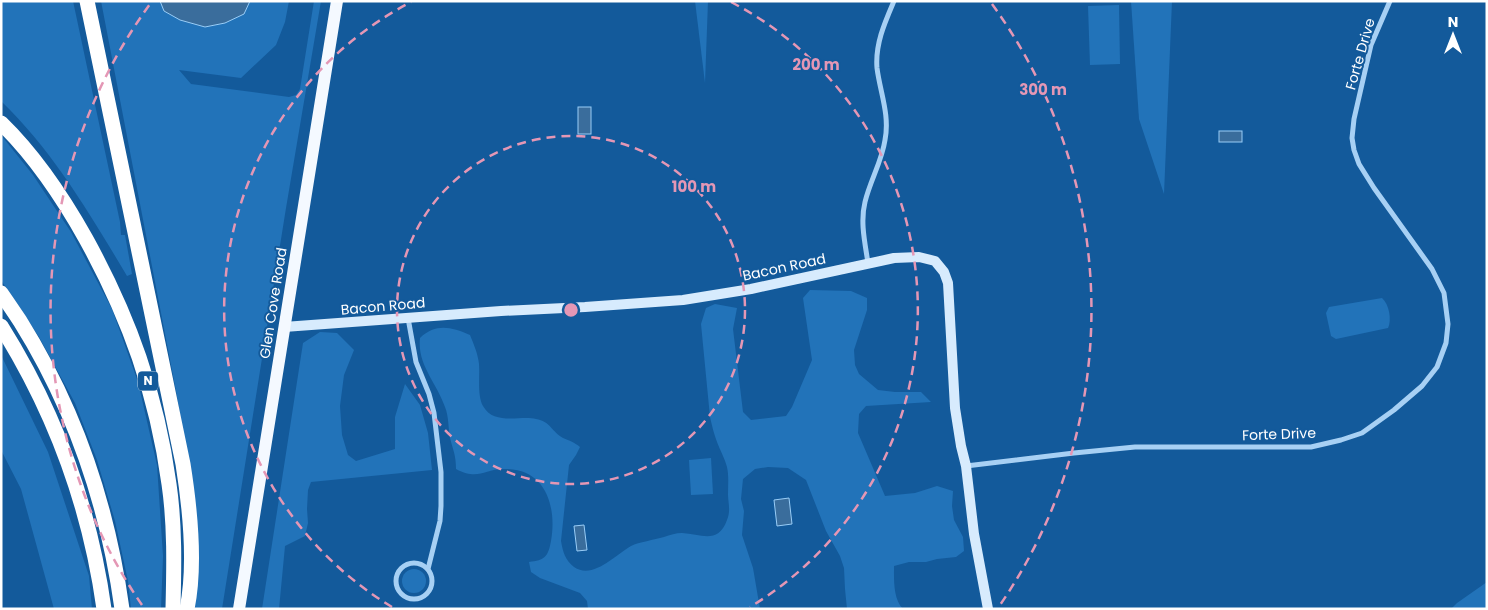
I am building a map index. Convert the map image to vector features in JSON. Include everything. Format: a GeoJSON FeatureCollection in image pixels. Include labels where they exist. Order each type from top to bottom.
{"type":"FeatureCollection","features":[{"type":"Feature","properties":{"kind":"highway"},"geometry":{"type":"LineString","coordinates":[[87,1],[175,422],[186,484],[190,551],[190,594],[186,609]]}},
{"type":"Feature","properties":{"kind":"highway","name":"N"},"geometry":{"type":"LineString","coordinates":[[1,123],[18,141],[45,176],[80,229],[101,265],[138,352],[154,404],[169,485],[174,550],[173,609]]}},
{"type":"Feature","properties":{"kind":"highway"},"geometry":{"type":"LineString","coordinates":[[1,293],[20,320],[46,367],[82,446],[110,538],[122,609]]}},
{"type":"Feature","properties":{"kind":"highway"},"geometry":{"type":"LineString","coordinates":[[1,326],[41,398],[64,451],[76,485],[91,542],[104,609]]}},
{"type":"Feature","properties":{"kind":"main road","name":"Glen Cove Road"},"geometry":{"type":"LineString","coordinates":[[239,609],[337,1]]}},
{"type":"Feature","properties":{"kind":"street"},"geometry":{"type":"LineString","coordinates":[[868,263],[863,226],[865,202],[886,139],[886,111],[878,73],[878,47],[887,16],[894,1]]}},
{"type":"Feature","properties":{"kind":"street","name":"Forte Drive"},"geometry":{"type":"LineString","coordinates":[[966,466],[1135,447],[1311,447],[1341,440],[1362,432],[1394,410],[1422,386],[1437,367],[1446,344],[1448,324],[1444,293],[1432,269],[1359,164],[1352,138],[1354,119],[1371,45],[1390,1]]}},
{"type":"Feature","properties":{"kind":"street","name":"Bacon Road"},"geometry":{"type":"LineString","coordinates":[[284,328],[408,317],[683,300],[750,289],[894,258],[919,257],[935,261],[944,272],[948,283],[955,408],[966,466],[974,534],[988,609]]}},
{"type":"Feature","properties":{"kind":"street"},"geometry":{"type":"LineString","coordinates":[[408,317],[416,362],[429,394],[434,413],[441,472],[441,506],[440,521],[428,569],[432,579],[430,590],[422,597],[412,598],[402,594],[396,580],[397,574],[404,566],[414,562],[424,565],[428,569]]}},
{"type":"Feature","properties":{"kind":"shaded area"},"geometry":{"type":"Polygon","coordinates":[[[1,1],[73,1],[120,222],[121,235],[125,235],[132,274],[127,276],[85,207],[54,162],[20,120],[1,101],[1,1]]]}},
{"type":"Feature","properties":{"kind":"shaded area"},"geometry":{"type":"Polygon","coordinates":[[[101,1],[289,1],[285,22],[276,45],[241,78],[179,70],[191,84],[289,97],[296,95],[300,89],[314,1],[321,1],[222,609],[194,609],[193,490],[176,391],[101,1]]]}},
{"type":"Feature","properties":{"kind":"shaded area"},"geometry":{"type":"Polygon","coordinates":[[[160,1],[250,1],[244,14],[225,23],[205,27],[180,20],[164,11],[160,1]]]}},
{"type":"Feature","properties":{"kind":"shaded area"},"geometry":{"type":"Polygon","coordinates":[[[695,1],[708,1],[705,83],[695,1]]]}},
{"type":"Feature","properties":{"kind":"shaded area"},"geometry":{"type":"Polygon","coordinates":[[[1131,1],[1172,1],[1164,194],[1139,119],[1131,1]]]}},
{"type":"Feature","properties":{"kind":"shaded area"},"geometry":{"type":"Polygon","coordinates":[[[1119,5],[1120,64],[1090,65],[1088,6],[1119,5]]]}},
{"type":"Feature","properties":{"kind":"shaded area"},"geometry":{"type":"Polygon","coordinates":[[[578,107],[591,107],[591,134],[578,134],[578,107]]]}},
{"type":"Feature","properties":{"kind":"shaded area"},"geometry":{"type":"Polygon","coordinates":[[[1219,131],[1242,131],[1242,142],[1219,142],[1219,131]]]}},
{"type":"Feature","properties":{"kind":"shaded area"},"geometry":{"type":"Polygon","coordinates":[[[1,135],[33,175],[71,232],[112,309],[138,382],[157,465],[163,556],[161,609],[131,609],[128,581],[115,521],[97,460],[75,403],[39,337],[1,280],[1,135]]]}},
{"type":"Feature","properties":{"kind":"shaded area"},"geometry":{"type":"Polygon","coordinates":[[[810,290],[851,291],[867,298],[867,310],[854,350],[855,365],[859,374],[878,390],[921,392],[931,402],[866,406],[859,414],[858,433],[885,496],[915,493],[937,486],[953,491],[952,506],[954,520],[963,537],[964,551],[956,557],[926,562],[909,562],[894,566],[897,600],[903,609],[847,609],[844,568],[840,556],[826,531],[806,480],[788,468],[768,467],[755,469],[743,479],[741,499],[744,511],[742,535],[753,568],[760,609],[588,609],[587,601],[580,593],[540,578],[531,572],[529,562],[545,557],[549,551],[551,541],[552,515],[546,492],[539,482],[530,475],[518,470],[497,469],[470,474],[456,469],[446,411],[442,398],[424,365],[420,338],[438,328],[450,328],[470,335],[478,360],[481,402],[488,412],[501,418],[541,420],[548,424],[559,436],[580,447],[569,465],[561,541],[568,562],[581,570],[589,570],[604,565],[638,543],[680,533],[702,536],[714,535],[723,528],[729,513],[728,474],[710,417],[701,324],[706,308],[715,304],[737,308],[733,329],[743,412],[751,420],[786,416],[792,407],[812,360],[803,298],[810,290]]]}},
{"type":"Feature","properties":{"kind":"shaded area"},"geometry":{"type":"Polygon","coordinates":[[[1382,298],[1389,312],[1390,321],[1388,328],[1336,339],[1331,336],[1326,313],[1329,307],[1382,298]]]}},
{"type":"Feature","properties":{"kind":"shaded area"},"geometry":{"type":"Polygon","coordinates":[[[320,332],[337,333],[354,350],[344,375],[340,406],[342,435],[348,455],[356,461],[395,449],[395,417],[405,384],[420,405],[428,433],[432,470],[311,482],[308,490],[308,523],[305,536],[285,546],[279,609],[262,609],[303,343],[320,332]]]}},
{"type":"Feature","properties":{"kind":"shaded area"},"geometry":{"type":"Polygon","coordinates":[[[1,355],[48,452],[89,576],[92,609],[54,609],[21,489],[1,450],[1,355]]]}},
{"type":"Feature","properties":{"kind":"shaded area"},"geometry":{"type":"Polygon","coordinates":[[[711,458],[713,494],[691,495],[689,460],[711,458]]]}},
{"type":"Feature","properties":{"kind":"shaded area"},"geometry":{"type":"Polygon","coordinates":[[[789,498],[792,524],[777,526],[774,500],[789,498]]]}},
{"type":"Feature","properties":{"kind":"shaded area"},"geometry":{"type":"Polygon","coordinates":[[[584,525],[587,550],[577,551],[574,526],[584,525]]]}},
{"type":"Feature","properties":{"kind":"shaded area"},"geometry":{"type":"Polygon","coordinates":[[[414,569],[423,572],[426,581],[423,590],[414,593],[405,590],[402,581],[405,572],[414,569]]]}},
{"type":"Feature","properties":{"kind":"shaded area"},"geometry":{"type":"Polygon","coordinates":[[[1487,582],[1487,609],[1451,609],[1457,603],[1487,582]]]}}]}
